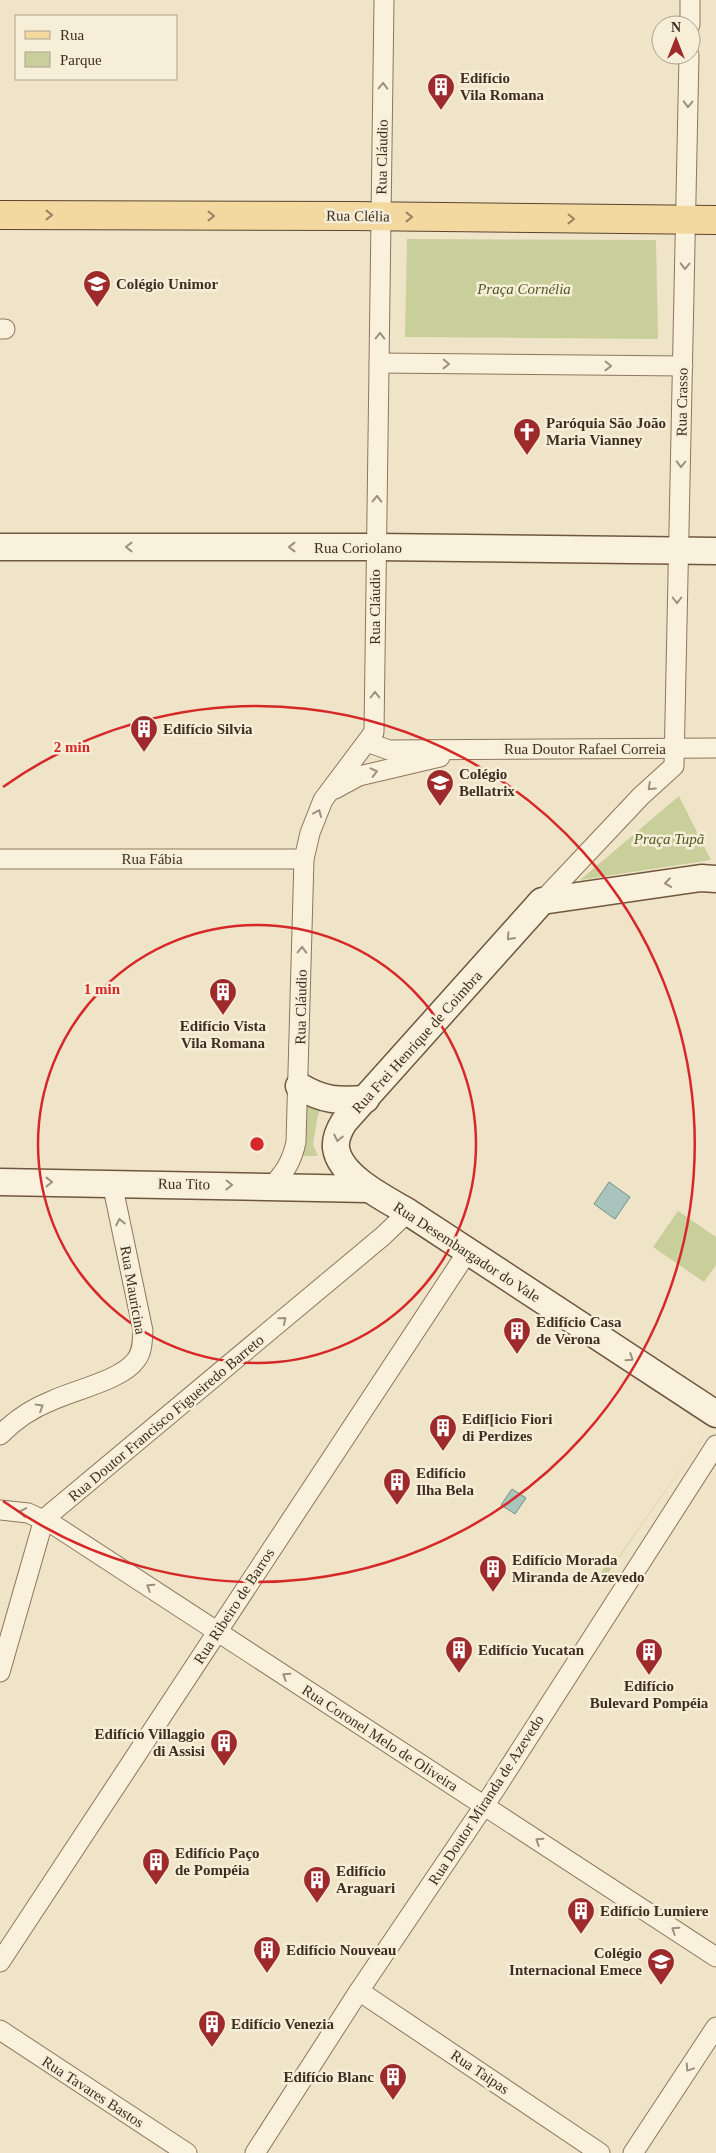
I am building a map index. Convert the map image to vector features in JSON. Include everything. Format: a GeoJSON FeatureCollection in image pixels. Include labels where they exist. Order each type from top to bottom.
{"type":"FeatureCollection","features":[{"type":"Feature","properties":{"kind":"main road","name":"Rua Clélia"},"geometry":{"type":"LineString","coordinates":[[0,215],[716,220]]}},
{"type":"Feature","properties":{"kind":"street","name":"Rua Cláudio"},"geometry":{"type":"LineString","coordinates":[[272,1186],[285,1172],[292,1158],[296,1142],[304,860],[310,833],[323,800],[374,732],[384,0]]}},
{"type":"Feature","properties":{"kind":"street"},"geometry":{"type":"LineString","coordinates":[[690,0],[690,15]]}},
{"type":"Feature","properties":{"kind":"street","name":"Rua Crasso"},"geometry":{"type":"LineString","coordinates":[[674,748],[689,65]]}},
{"type":"Feature","properties":{"kind":"street"},"geometry":{"type":"LineString","coordinates":[[379,363],[683,366]]}},
{"type":"Feature","properties":{"kind":"street","name":"Rua Coriolano"},"geometry":{"type":"LineString","coordinates":[[0,547],[376,547],[716,551]]}},
{"type":"Feature","properties":{"kind":"street","name":"Rua Doutor Rafael Correia"},"geometry":{"type":"LineString","coordinates":[[367,742],[389,750],[716,748]]}},
{"type":"Feature","properties":{"kind":"street"},"geometry":{"type":"LineString","coordinates":[[542,901],[641,796],[674,766],[674,748]]}},
{"type":"Feature","properties":{"kind":"street","name":"Rua Doutor Rafael Correia"},"geometry":{"type":"LineString","coordinates":[[330,792],[359,776],[439,758],[455,750]]}},
{"type":"Feature","properties":{"kind":"street","name":"Rua Fábia"},"geometry":{"type":"LineString","coordinates":[[0,859],[304,860]]}},
{"type":"Feature","properties":{"kind":"street"},"geometry":{"type":"LineString","coordinates":[[542,901],[701,878],[716,879]]}},
{"type":"Feature","properties":{"kind":"street","name":"Rua Frei Henrique de Coimbra"},"geometry":{"type":"LineString","coordinates":[[368,1189],[349,1171],[340,1159],[336,1148],[336,1138],[340,1130],[542,901]]}},
{"type":"Feature","properties":{"kind":"street"},"geometry":{"type":"LineString","coordinates":[[299,1086],[314,1095],[328,1100],[366,1099]]}},
{"type":"Feature","properties":{"kind":"street","name":"Rua Tito"},"geometry":{"type":"LineString","coordinates":[[0,1182],[368,1189]]}},
{"type":"Feature","properties":{"kind":"street","name":"Rua Mauricina"},"geometry":{"type":"LineString","coordinates":[[0,1435],[48,1402],[126,1370],[136,1360],[142,1347],[143,1331],[112,1183]]}},
{"type":"Feature","properties":{"kind":"street","name":"Rua Desembargador do Vale"},"geometry":{"type":"LineString","coordinates":[[368,1189],[408,1212],[716,1414]]}},
{"type":"Feature","properties":{"kind":"street","name":"Rua Doutor Francisco Figueiredo Barreto"},"geometry":{"type":"LineString","coordinates":[[44,1519],[384,1236],[408,1212]]}},
{"type":"Feature","properties":{"kind":"street","name":"Rua Ribeiro de Barros"},"geometry":{"type":"LineString","coordinates":[[0,1962],[468,1251]]}},
{"type":"Feature","properties":{"kind":"street","name":"Rua Doutor Miranda de Azevedo"},"geometry":{"type":"LineString","coordinates":[[255,2153],[359,1991],[484,1805],[716,1445]]}},
{"type":"Feature","properties":{"kind":"street","name":"Rua Coronel Melo de Oliveira"},"geometry":{"type":"LineString","coordinates":[[0,1510],[28,1513],[44,1519],[716,1957]]}},
{"type":"Feature","properties":{"kind":"street"},"geometry":{"type":"LineString","coordinates":[[0,1672],[44,1519]]}},
{"type":"Feature","properties":{"kind":"street","name":"Rua Taipas"},"geometry":{"type":"LineString","coordinates":[[359,1991],[600,2153]]}},
{"type":"Feature","properties":{"kind":"street"},"geometry":{"type":"LineString","coordinates":[[632,2153],[716,2027]]}},
{"type":"Feature","properties":{"kind":"street","name":"Rua Tavares Bastos"},"geometry":{"type":"LineString","coordinates":[[0,2030],[187,2153]]}},
{"type":"Feature","properties":{"kind":"green space","name":"Praça Cornélia"},"geometry":{"type":"Polygon","coordinates":[[[407,239],[656,240],[658,339],[405,337],[407,239]]]}},
{"type":"Feature","properties":{"kind":"green space","name":"Praça Tupã"},"geometry":{"type":"Polygon","coordinates":[[[679,796],[711,860],[580,880],[679,796]]]}},
{"type":"Feature","properties":{"kind":"green space"},"geometry":{"type":"Polygon","coordinates":[[[307,1107],[322,1108],[318,1114],[313,1144],[318,1156],[302,1156],[307,1107]]]}},
{"type":"Feature","properties":{"kind":"green space"},"geometry":{"type":"Polygon","coordinates":[[[678,1211],[716,1237],[716,1265],[704,1282],[653,1247],[678,1211]]]}},
{"type":"Feature","properties":{"kind":"green space"},"geometry":{"type":"Polygon","coordinates":[[[716,1418],[602,1582],[597,1579],[610,1558],[615,1562],[716,1418]]]}},
{"type":"Feature","properties":{"kind":"water"},"geometry":{"type":"Polygon","coordinates":[[[609,1182],[630,1197],[615,1219],[594,1204],[609,1182]]]}},
{"type":"Feature","properties":{"kind":"water"},"geometry":{"type":"Polygon","coordinates":[[[512,1489],[526,1498],[515,1514],[501,1505],[512,1489]]]}},
{"type":"Feature","properties":{"kind":"place","name":"Edifício Vila Romana"},"geometry":{"type":"Point","coordinates":[441,111]}},
{"type":"Feature","properties":{"kind":"place","name":"Colégio Unimor"},"geometry":{"type":"Point","coordinates":[97,308]}},
{"type":"Feature","properties":{"kind":"place","name":"Paróquia São João Maria Vianney"},"geometry":{"type":"Point","coordinates":[527,456]}},
{"type":"Feature","properties":{"kind":"place","name":"Edifício Silvia"},"geometry":{"type":"Point","coordinates":[144,753]}},
{"type":"Feature","properties":{"kind":"place","name":"Colégio Bellatrix"},"geometry":{"type":"Point","coordinates":[440,807]}},
{"type":"Feature","properties":{"kind":"place","name":"Edifício Vista Vila Romana"},"geometry":{"type":"Point","coordinates":[223,1016]}},
{"type":"Feature","properties":{"kind":"place","name":"Edifício Casa de Verona"},"geometry":{"type":"Point","coordinates":[517,1355]}},
{"type":"Feature","properties":{"kind":"place","name":"Edif[icio Fiori di Perdizes"},"geometry":{"type":"Point","coordinates":[443,1452]}},
{"type":"Feature","properties":{"kind":"place","name":"Edifício Ilha Bela"},"geometry":{"type":"Point","coordinates":[397,1506]}},
{"type":"Feature","properties":{"kind":"place","name":"Edifício Morada Miranda de Azevedo"},"geometry":{"type":"Point","coordinates":[493,1593]}},
{"type":"Feature","properties":{"kind":"place","name":"Edifício Yucatan"},"geometry":{"type":"Point","coordinates":[459,1674]}},
{"type":"Feature","properties":{"kind":"place","name":"Edifício Bulevard Pompéia"},"geometry":{"type":"Point","coordinates":[649,1676]}},
{"type":"Feature","properties":{"kind":"place","name":"Edifício Villaggio di Assisi"},"geometry":{"type":"Point","coordinates":[224,1767]}},
{"type":"Feature","properties":{"kind":"place","name":"Edifício Paço de Pompéia"},"geometry":{"type":"Point","coordinates":[156,1886]}},
{"type":"Feature","properties":{"kind":"place","name":"Edifício Araguari"},"geometry":{"type":"Point","coordinates":[317,1904]}},
{"type":"Feature","properties":{"kind":"place","name":"Edifício Lumiere"},"geometry":{"type":"Point","coordinates":[581,1935]}},
{"type":"Feature","properties":{"kind":"place","name":"Edifício Nouveau"},"geometry":{"type":"Point","coordinates":[267,1974]}},
{"type":"Feature","properties":{"kind":"place","name":"Colégio Internacional Emece"},"geometry":{"type":"Point","coordinates":[661,1986]}},
{"type":"Feature","properties":{"kind":"place","name":"Edifício Venezia"},"geometry":{"type":"Point","coordinates":[212,2048]}},
{"type":"Feature","properties":{"kind":"place","name":"Edifício Blanc"},"geometry":{"type":"Point","coordinates":[393,2101]}}]}
